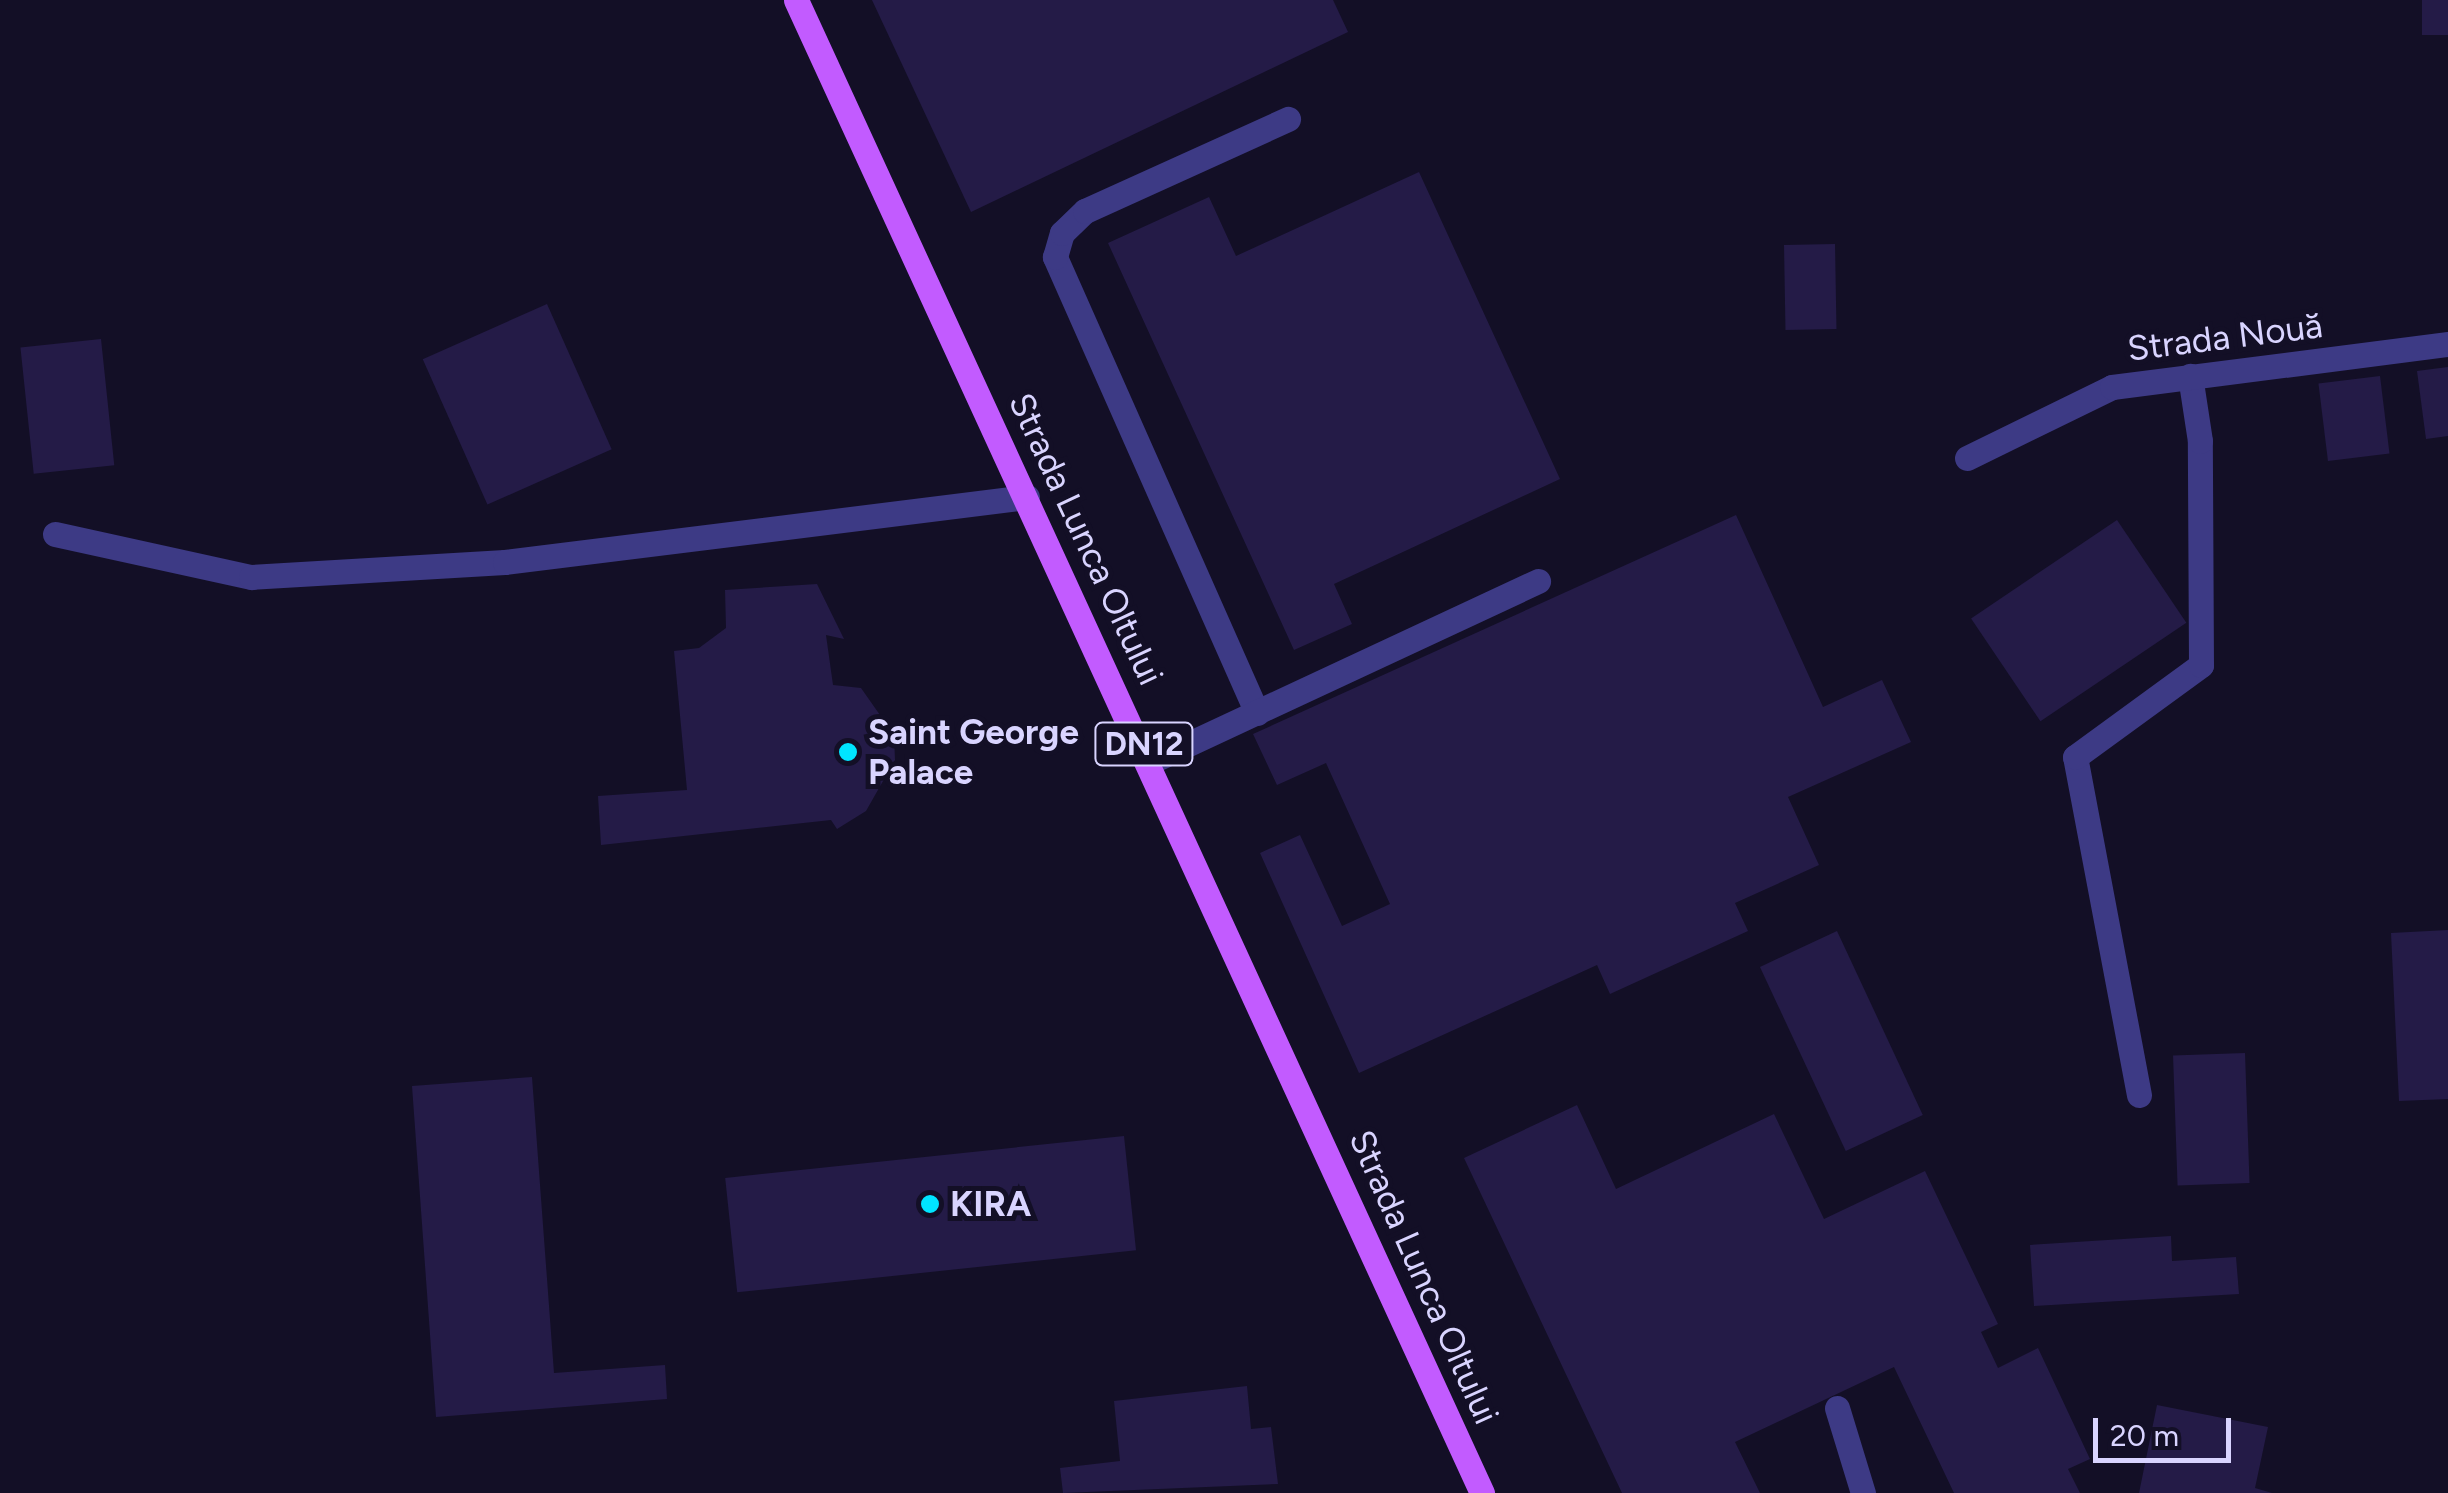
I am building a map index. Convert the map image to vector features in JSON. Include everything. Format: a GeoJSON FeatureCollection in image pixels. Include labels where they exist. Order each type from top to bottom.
{"type":"FeatureCollection","features":[{"type":"Feature","properties":{"kind":"main road","name":"Strada Lunca Oltului"},"geometry":{"type":"LineString","coordinates":[[796,0],[1152,761],[1482,1493]]}},
{"type":"Feature","properties":{"kind":"street"},"geometry":{"type":"LineString","coordinates":[[1257,713],[1055,257],[1062,234],[1085,211],[1288,119]]}},
{"type":"Feature","properties":{"kind":"street","name":"Strada Nouă"},"geometry":{"type":"LineString","coordinates":[[1967,458],[2112,387],[2448,344]]}},
{"type":"Feature","properties":{"kind":"street"},"geometry":{"type":"LineString","coordinates":[[2139,1095],[2075,757],[2202,665],[2200,442],[2190,376]]}},
{"type":"Feature","properties":{"kind":"street"},"geometry":{"type":"LineString","coordinates":[[55,534],[251,576],[505,562],[1027,497]]}},
{"type":"Feature","properties":{"kind":"street"},"geometry":{"type":"LineString","coordinates":[[1152,761],[1538,581]]}},
{"type":"Feature","properties":{"kind":"street"},"geometry":{"type":"LineString","coordinates":[[1837,1408],[1863,1493]]}},
{"type":"Feature","properties":{"kind":"building"},"geometry":{"type":"Polygon","coordinates":[[[872,0],[1333,0],[1348,32],[971,212],[872,0]]]}},
{"type":"Feature","properties":{"kind":"building"},"geometry":{"type":"Polygon","coordinates":[[[2422,0],[2448,0],[2448,35],[2422,35],[2422,0]]]}},
{"type":"Feature","properties":{"kind":"building"},"geometry":{"type":"Polygon","coordinates":[[[1419,172],[1560,479],[1334,584],[1352,624],[1294,650],[1108,243],[1209,197],[1236,256],[1419,172]]]}},
{"type":"Feature","properties":{"kind":"building"},"geometry":{"type":"Polygon","coordinates":[[[1835,244],[1836,329],[1785,330],[1784,245],[1835,244]]]}},
{"type":"Feature","properties":{"kind":"building"},"geometry":{"type":"Polygon","coordinates":[[[547,304],[612,449],[487,505],[423,359],[547,304]]]}},
{"type":"Feature","properties":{"kind":"building"},"geometry":{"type":"Polygon","coordinates":[[[101,339],[114,465],[34,474],[20,347],[101,339]]]}},
{"type":"Feature","properties":{"kind":"building"},"geometry":{"type":"Polygon","coordinates":[[[2448,367],[2448,436],[2426,439],[2417,371],[2448,367]]]}},
{"type":"Feature","properties":{"kind":"building"},"geometry":{"type":"Polygon","coordinates":[[[2380,376],[2390,453],[2328,461],[2318,384],[2380,376]]]}},
{"type":"Feature","properties":{"kind":"building"},"geometry":{"type":"Polygon","coordinates":[[[1736,515],[1823,707],[1882,680],[1911,742],[1788,797],[1819,865],[1735,903],[1748,931],[1610,994],[1597,965],[1359,1073],[1260,853],[1300,835],[1342,926],[1390,904],[1326,763],[1277,785],[1253,734],[1736,515]]]}},
{"type":"Feature","properties":{"kind":"building"},"geometry":{"type":"Polygon","coordinates":[[[2117,520],[2186,623],[2040,721],[1971,618],[2117,520]]]}},
{"type":"Feature","properties":{"kind":"building"},"geometry":{"type":"Polygon","coordinates":[[[817,584],[844,639],[826,635],[833,685],[861,688],[894,735],[895,760],[866,811],[837,829],[831,820],[601,845],[598,796],[687,790],[674,651],[699,648],[726,628],[725,590],[817,584]]]}},
{"type":"Feature","properties":{"kind":"building"},"geometry":{"type":"Polygon","coordinates":[[[2448,930],[2448,1099],[2399,1101],[2391,933],[2448,930]]]}},
{"type":"Feature","properties":{"kind":"building"},"geometry":{"type":"Polygon","coordinates":[[[1837,931],[1923,1115],[1846,1151],[1760,967],[1837,931]]]}},
{"type":"Feature","properties":{"kind":"building"},"geometry":{"type":"Polygon","coordinates":[[[2245,1053],[2250,1183],[2178,1185],[2173,1056],[2245,1053]]]}},
{"type":"Feature","properties":{"kind":"building"},"geometry":{"type":"Polygon","coordinates":[[[532,1077],[554,1373],[665,1365],[667,1399],[436,1417],[412,1086],[532,1077]]]}},
{"type":"Feature","properties":{"kind":"building"},"geometry":{"type":"Polygon","coordinates":[[[1577,1105],[1616,1189],[1774,1114],[1824,1219],[1925,1171],[1998,1324],[1981,1332],[1998,1368],[2038,1348],[2090,1459],[2068,1469],[2080,1493],[1954,1493],[1894,1367],[1735,1442],[1760,1493],[1622,1493],[1464,1158],[1577,1105]]]}},
{"type":"Feature","properties":{"kind":"building","name":"KIRA"},"geometry":{"type":"Polygon","coordinates":[[[1124,1136],[1136,1250],[737,1292],[725,1178],[1124,1136]]]}},
{"type":"Feature","properties":{"kind":"building"},"geometry":{"type":"Polygon","coordinates":[[[2171,1236],[2172,1261],[2236,1257],[2239,1294],[2034,1306],[2030,1245],[2171,1236]]]}},
{"type":"Feature","properties":{"kind":"building"},"geometry":{"type":"Polygon","coordinates":[[[1247,1386],[1251,1429],[1271,1427],[1278,1484],[1063,1493],[1060,1468],[1120,1461],[1114,1401],[1247,1386]]]}},
{"type":"Feature","properties":{"kind":"building"},"geometry":{"type":"Polygon","coordinates":[[[2157,1405],[2268,1427],[2255,1488],[2272,1493],[2139,1493],[2157,1405]]]}},
{"type":"Feature","properties":{"kind":"place","name":"Saint George Palace"},"geometry":{"type":"Point","coordinates":[848,752]}},
{"type":"Feature","properties":{"kind":"place","name":"KIRA"},"geometry":{"type":"Point","coordinates":[930,1204]}}]}
